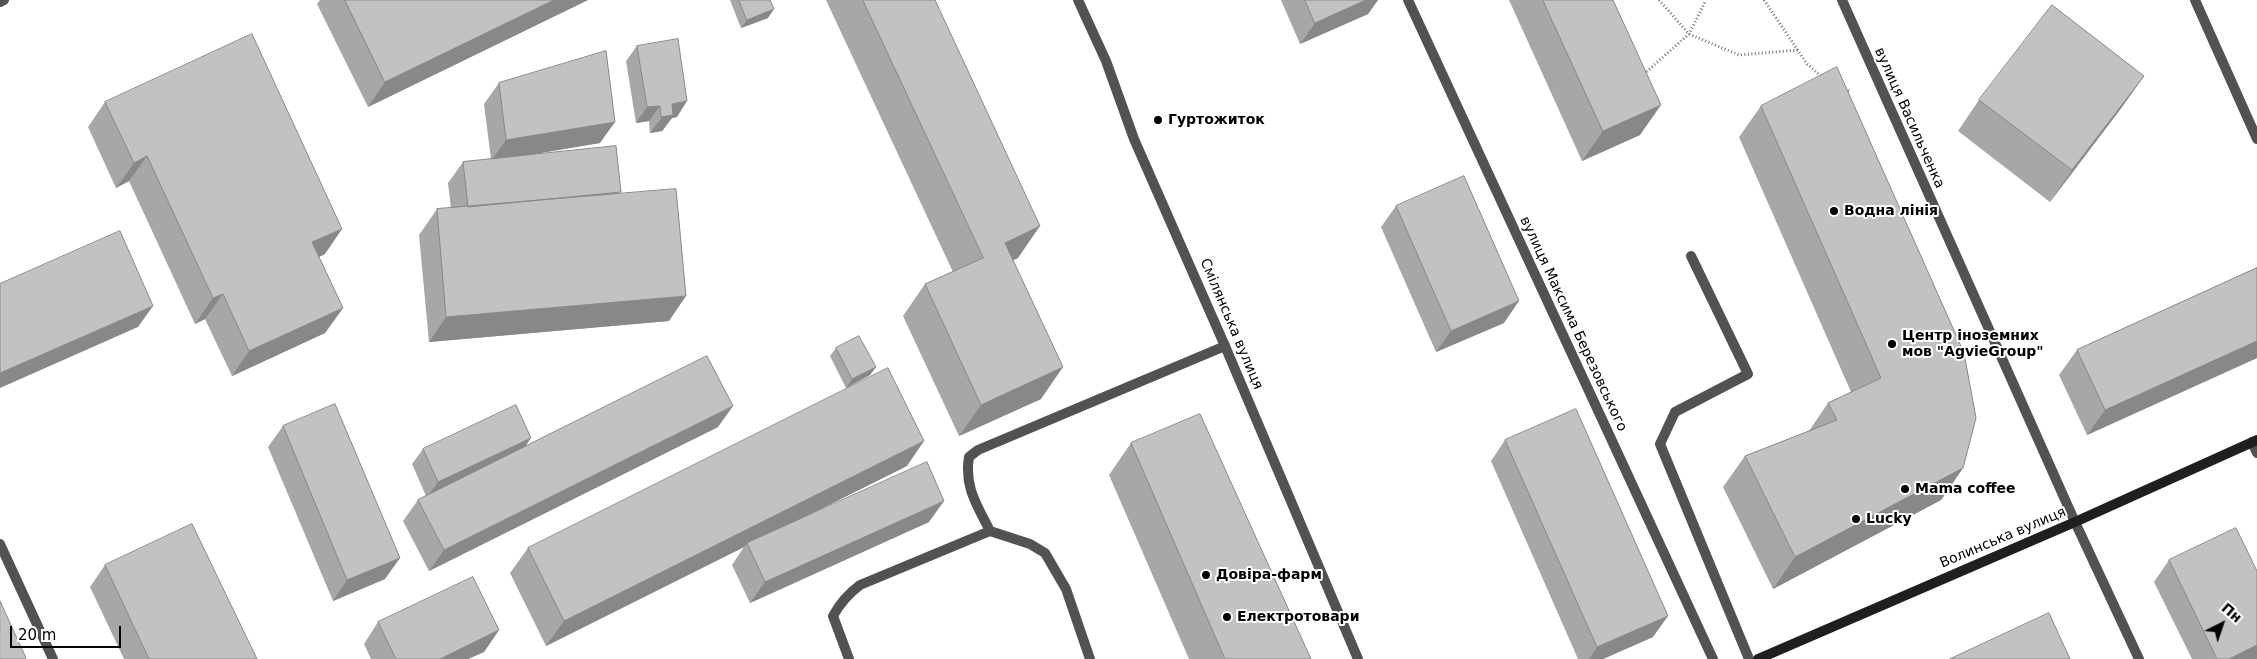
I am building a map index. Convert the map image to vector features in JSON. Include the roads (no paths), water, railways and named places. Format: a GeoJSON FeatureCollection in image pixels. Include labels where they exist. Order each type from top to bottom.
{"type":"FeatureCollection","features":[{"type":"Feature","properties":{"kind":"street"},"geometry":{"type":"LineString","coordinates":[[0,2],[4,0]]}},
{"type":"Feature","properties":{"kind":"street","name":"Смілянська вулиця"},"geometry":{"type":"LineString","coordinates":[[1078,0],[1106,61],[1134,139],[1225,346],[1358,659]]}},
{"type":"Feature","properties":{"kind":"street","name":"вулиця Максима Березовського"},"geometry":{"type":"LineString","coordinates":[[1408,0],[1713,659]]}},
{"type":"Feature","properties":{"kind":"street","name":"вулиця Васильченка"},"geometry":{"type":"LineString","coordinates":[[1842,0],[2075,522],[2139,659]]}},
{"type":"Feature","properties":{"kind":"street"},"geometry":{"type":"LineString","coordinates":[[2195,0],[2257,139]]}},
{"type":"Feature","properties":{"kind":"street"},"geometry":{"type":"LineString","coordinates":[[1691,256],[1748,374],[1675,412],[1660,444],[1749,659]]}},
{"type":"Feature","properties":{"kind":"street"},"geometry":{"type":"LineString","coordinates":[[990,531],[970,490],[967,471],[969,457],[978,450],[1225,346]]}},
{"type":"Feature","properties":{"kind":"street"},"geometry":{"type":"LineString","coordinates":[[2255,441],[2257,453]]}},
{"type":"Feature","properties":{"kind":"street","name":"Волинська вулиця"},"geometry":{"type":"LineString","coordinates":[[1758,659],[2075,522],[2255,441]]}},
{"type":"Feature","properties":{"kind":"street"},"geometry":{"type":"LineString","coordinates":[[849,659],[833,616],[840,603],[850,592],[860,585],[990,531],[1030,544],[1045,553],[1066,589],[1090,659]]}},
{"type":"Feature","properties":{"kind":"street"},"geometry":{"type":"LineString","coordinates":[[0,544],[54,659]]}},
{"type":"Feature","properties":{"kind":"place","name":"Гуртожиток"},"geometry":{"type":"Point","coordinates":[1158,120]}},
{"type":"Feature","properties":{"kind":"place","name":"Водна лінія"},"geometry":{"type":"Point","coordinates":[1834,211]}},
{"type":"Feature","properties":{"kind":"place","name":"Центр іноземних мов \"AgvieGroup\""},"geometry":{"type":"Point","coordinates":[1892,344]}},
{"type":"Feature","properties":{"kind":"place","name":"Mama coffee"},"geometry":{"type":"Point","coordinates":[1905,489]}},
{"type":"Feature","properties":{"kind":"place","name":"Lucky"},"geometry":{"type":"Point","coordinates":[1856,519]}},
{"type":"Feature","properties":{"kind":"place","name":"Довіра-фарм"},"geometry":{"type":"Point","coordinates":[1206,575]}},
{"type":"Feature","properties":{"kind":"place","name":"Електротовари"},"geometry":{"type":"Point","coordinates":[1227,617]}}]}
